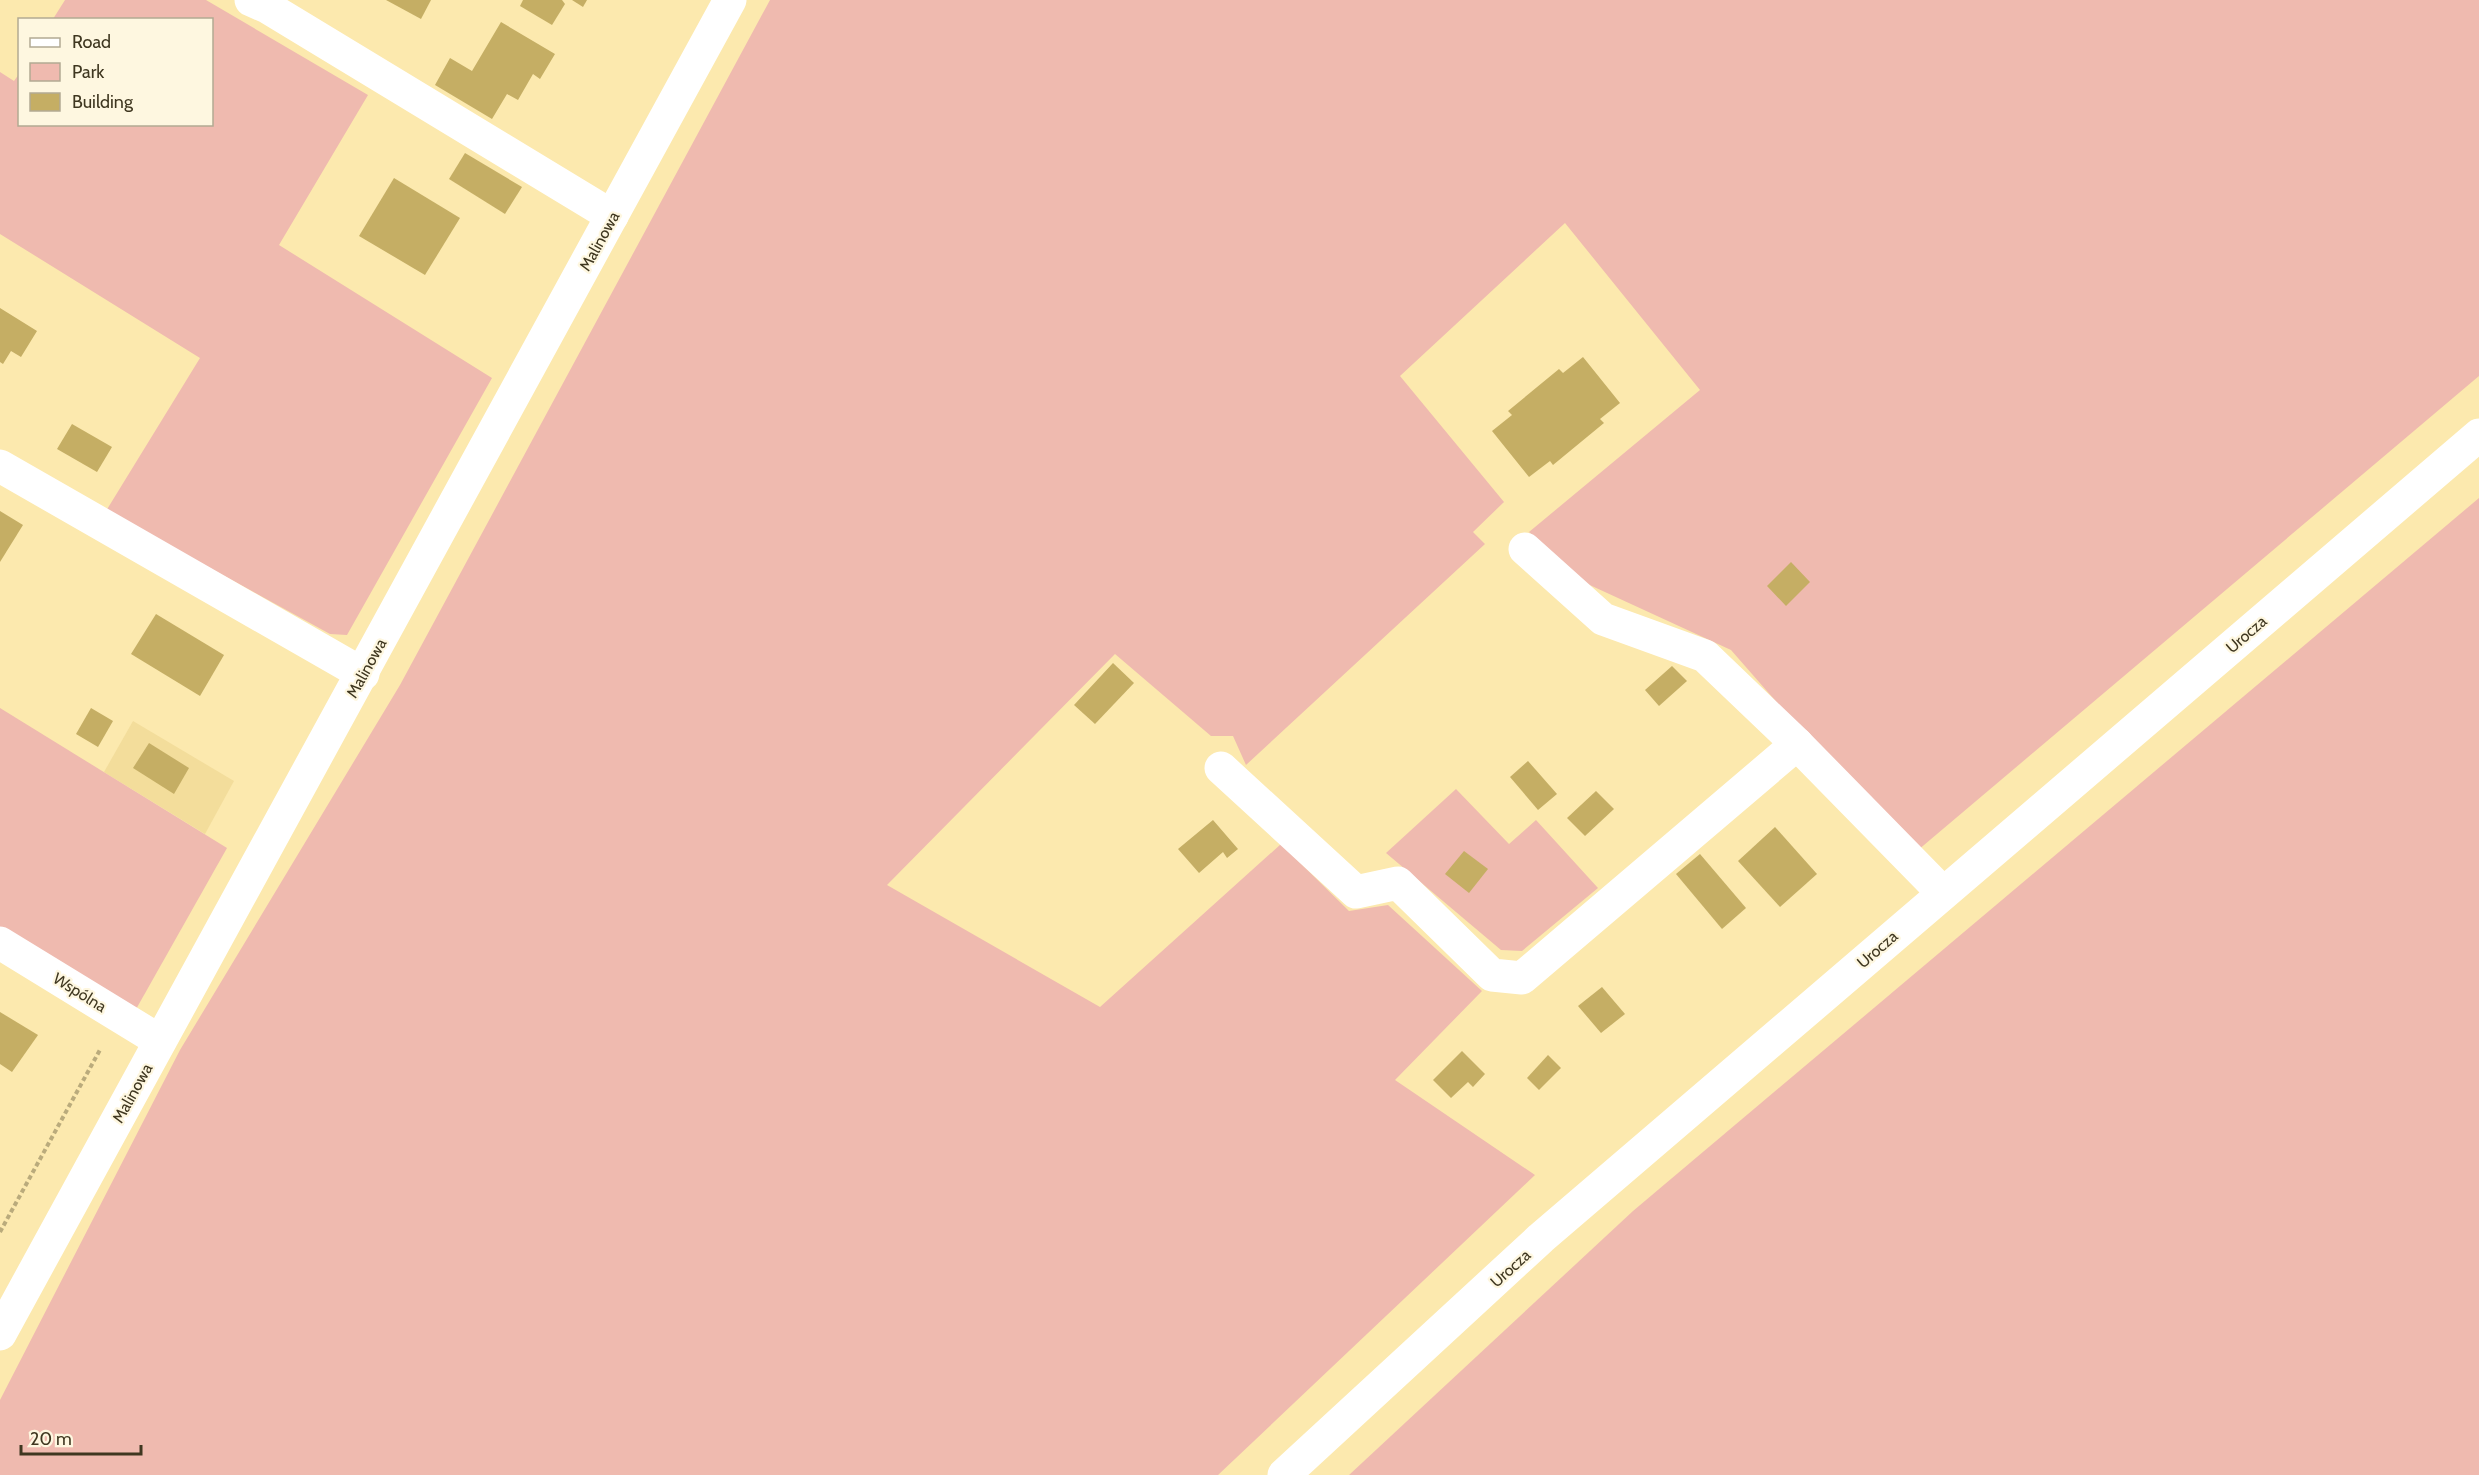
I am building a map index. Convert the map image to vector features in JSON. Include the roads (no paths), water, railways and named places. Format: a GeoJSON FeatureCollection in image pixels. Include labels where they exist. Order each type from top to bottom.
{"type":"FeatureCollection","features":[{"type":"Feature","properties":{"kind":"street"},"geometry":{"type":"LineString","coordinates":[[251,0],[267,7],[612,216]]}},
{"type":"Feature","properties":{"kind":"street","name":"Malinowa"},"geometry":{"type":"LineString","coordinates":[[0,1334],[730,0]]}},
{"type":"Feature","properties":{"kind":"street","name":"Urocza"},"geometry":{"type":"LineString","coordinates":[[1284,1475],[1541,1239],[2479,435]]}},
{"type":"Feature","properties":{"kind":"street"},"geometry":{"type":"LineString","coordinates":[[0,466],[363,674]]}},
{"type":"Feature","properties":{"kind":"street"},"geometry":{"type":"LineString","coordinates":[[1525,549],[1603,618],[1705,656],[1797,744],[1943,893]]}},
{"type":"Feature","properties":{"kind":"street"},"geometry":{"type":"LineString","coordinates":[[1221,768],[1356,892],[1398,883],[1492,975],[1522,978],[1797,744]]}},
{"type":"Feature","properties":{"kind":"street","name":"Wspólna"},"geometry":{"type":"LineString","coordinates":[[0,943],[160,1041]]}}]}
